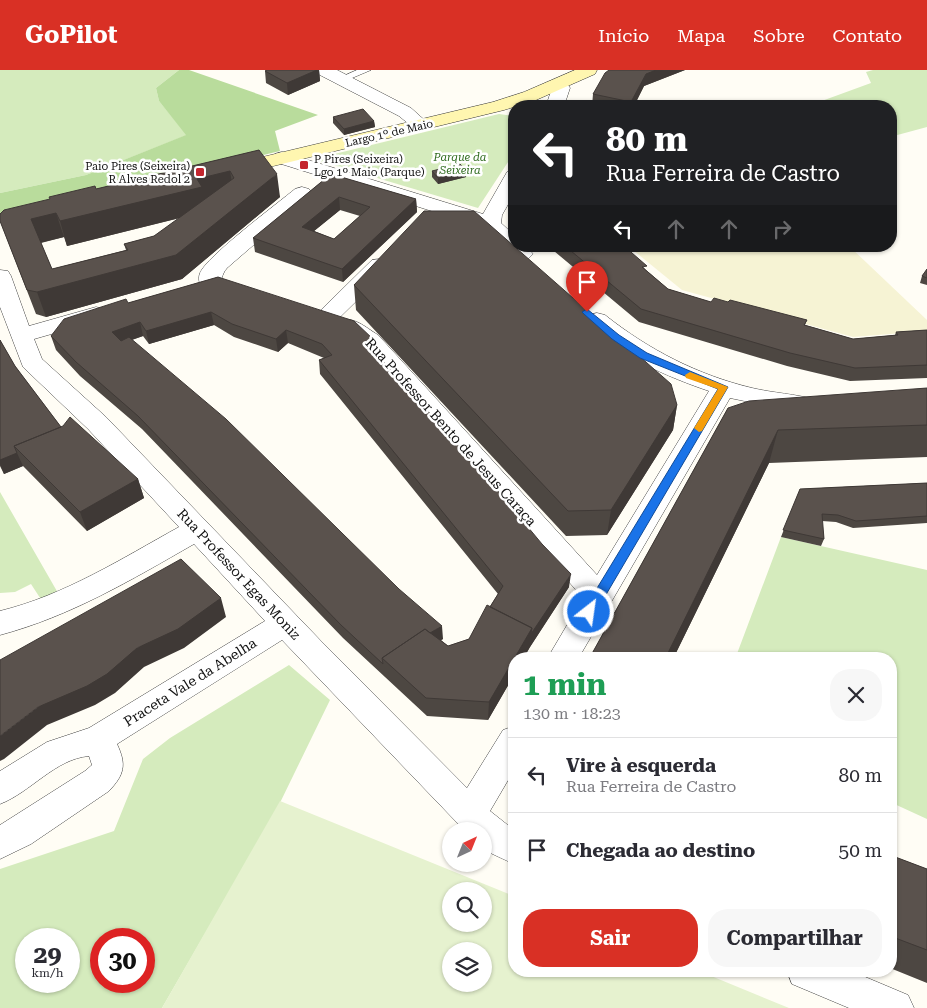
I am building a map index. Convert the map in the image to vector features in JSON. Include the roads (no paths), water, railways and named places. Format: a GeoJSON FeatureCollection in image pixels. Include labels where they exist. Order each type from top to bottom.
{"type":"FeatureCollection","features":[{"type":"Feature","properties":{"kind":"street"},"geometry":{"type":"LineString","coordinates":[[324,70],[405,112],[421,125]]}},
{"type":"Feature","properties":{"kind":"street","name":"Largo 1º de Maio"},"geometry":{"type":"LineString","coordinates":[[522,100],[589,70]]}},
{"type":"Feature","properties":{"kind":"street"},"geometry":{"type":"LineString","coordinates":[[557,100],[561,88],[559,84]]}},
{"type":"Feature","properties":{"kind":"street","name":"Largo 1º de Maio"},"geometry":{"type":"LineString","coordinates":[[214,175],[421,125],[506,107]]}},
{"type":"Feature","properties":{"kind":"street"},"geometry":{"type":"LineString","coordinates":[[282,158],[431,215],[491,223]]}},
{"type":"Feature","properties":{"kind":"street"},"geometry":{"type":"LineString","coordinates":[[508,187],[492,215],[491,223],[508,242]]}},
{"type":"Feature","properties":{"kind":"street"},"geometry":{"type":"LineString","coordinates":[[210,286],[210,274],[219,263],[302,193]]}},
{"type":"Feature","properties":{"kind":"street"},"geometry":{"type":"LineString","coordinates":[[326,318],[396,249]]}},
{"type":"Feature","properties":{"kind":"street"},"geometry":{"type":"LineString","coordinates":[[519,252],[536,267]]}},
{"type":"Feature","properties":{"kind":"street","name":"Rua Professor Egas Moniz"},"geometry":{"type":"LineString","coordinates":[[0,276],[31,362],[97,423],[285,623],[470,814],[495,838],[508,845]]}},
{"type":"Feature","properties":{"kind":"street"},"geometry":{"type":"LineString","coordinates":[[580,305],[616,337],[644,356],[724,387],[794,404],[833,409]]}},
{"type":"Feature","properties":{"kind":"street"},"geometry":{"type":"LineString","coordinates":[[21,336],[114,309]]}},
{"type":"Feature","properties":{"kind":"street","name":"Rua Professor Bento de Jesus Caraça"},"geometry":{"type":"LineString","coordinates":[[303,311],[348,326],[370,340],[598,596]]}},
{"type":"Feature","properties":{"kind":"street"},"geometry":{"type":"LineString","coordinates":[[566,652],[724,387]]}},
{"type":"Feature","properties":{"kind":"street"},"geometry":{"type":"LineString","coordinates":[[0,623],[28,618],[73,598],[198,529]]}},
{"type":"Feature","properties":{"kind":"street","name":"Praceta Vale da Abelha"},"geometry":{"type":"LineString","coordinates":[[0,789],[67,747],[80,741],[95,741],[285,623]]}},
{"type":"Feature","properties":{"kind":"street"},"geometry":{"type":"LineString","coordinates":[[0,843],[19,833],[97,781],[108,770],[105,748],[95,741]]}},
{"type":"Feature","properties":{"kind":"street"},"geometry":{"type":"LineString","coordinates":[[470,814],[508,750]]}},
{"type":"Feature","properties":{"kind":"street"},"geometry":{"type":"LineString","coordinates":[[820,977],[895,1008]]}},
{"type":"Feature","properties":{"kind":"lane"},"geometry":{"type":"LineString","coordinates":[[342,79],[366,70]]}},
{"type":"Feature","properties":{"kind":"place","name":"P Pires (Seixeira) Lgo 1º Maio (Parque)"},"geometry":{"type":"Point","coordinates":[304,165]}},
{"type":"Feature","properties":{"kind":"place","name":"Paio Pires (Seixeira) R Alves Redol 2"},"geometry":{"type":"Point","coordinates":[200,172]}},
{"type":"Feature","properties":{"kind":"park label","name":"Parque da Seixeira"},"geometry":{"type":"Point","coordinates":[460,163]}}]}
